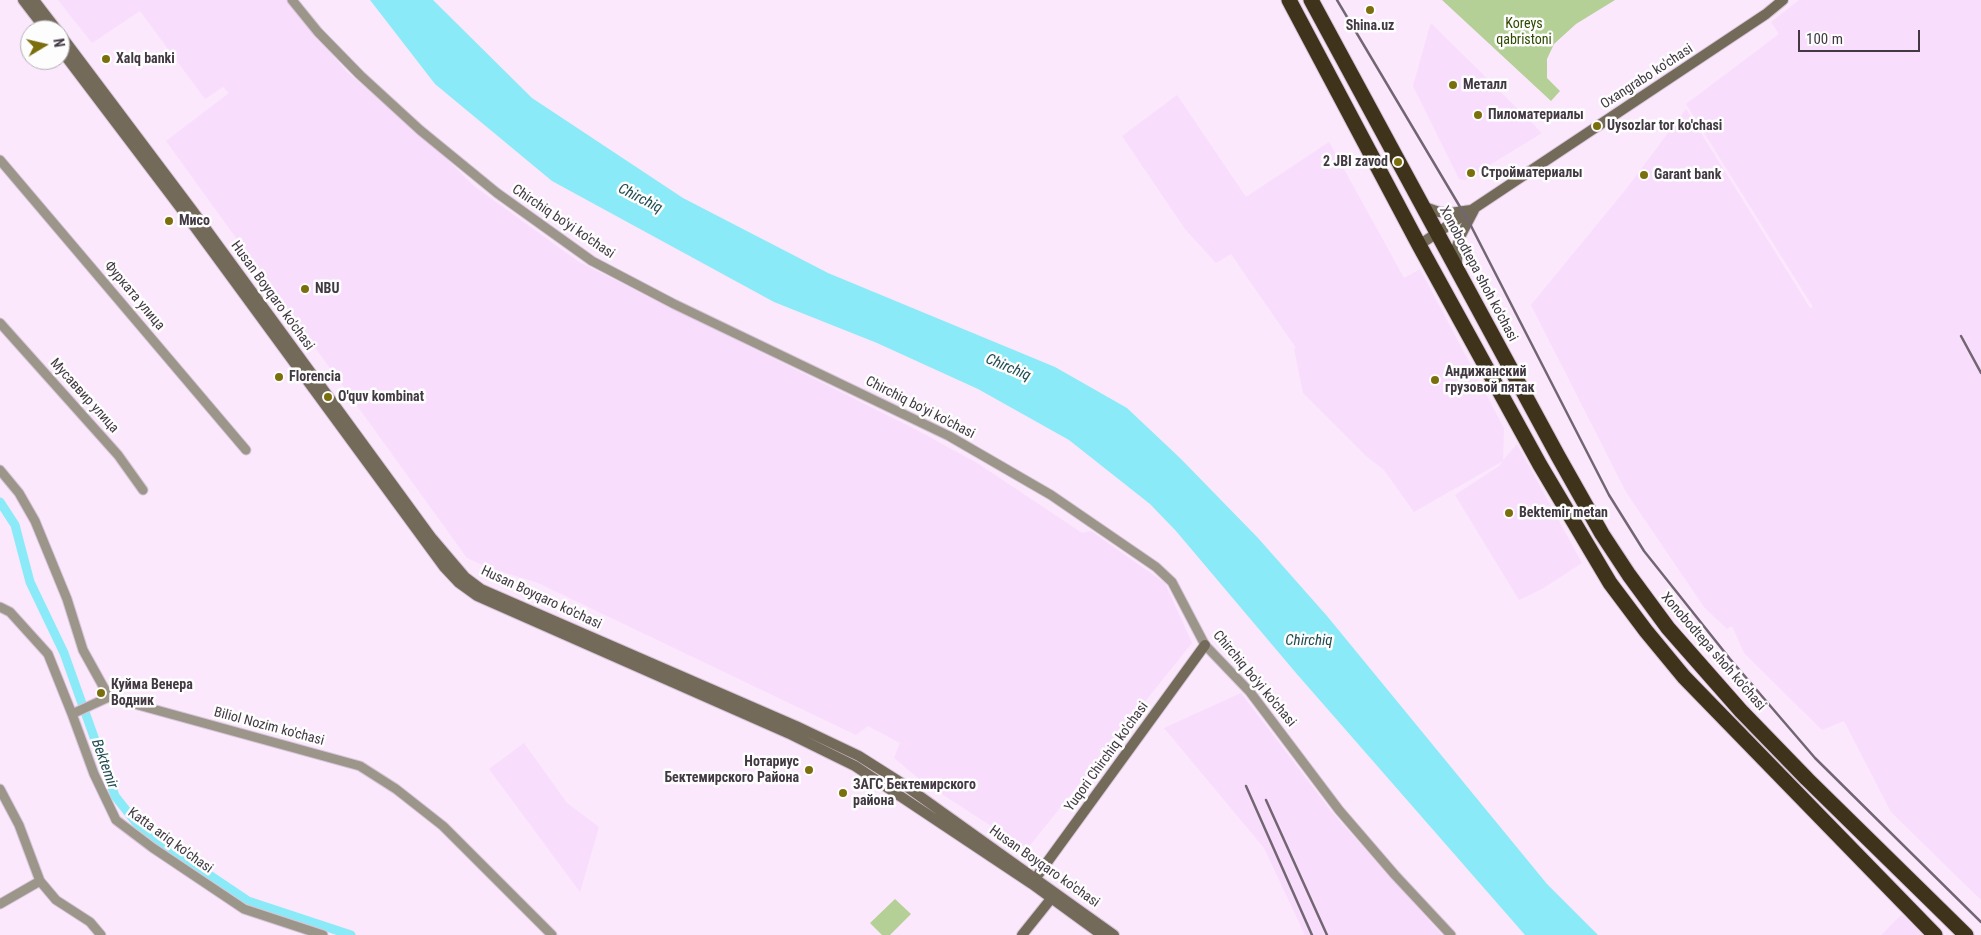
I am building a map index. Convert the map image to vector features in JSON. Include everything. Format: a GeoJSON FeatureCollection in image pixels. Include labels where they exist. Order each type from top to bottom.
{"type":"FeatureCollection","features":[{"type":"Feature","properties":{"kind":"highway"},"geometry":{"type":"LineString","coordinates":[[1288,0],[1540,465],[1610,583],[1684,677],[1935,935]]}},
{"type":"Feature","properties":{"kind":"highway","name":"Xonobodtepa shoh ko'chasi"},"geometry":{"type":"LineString","coordinates":[[1312,0],[1422,206],[1602,534],[1668,628],[1735,704],[1966,935]]}},
{"type":"Feature","properties":{"kind":"main road"},"geometry":{"type":"LineString","coordinates":[[23,0],[38,20]]}},
{"type":"Feature","properties":{"kind":"main road"},"geometry":{"type":"LineString","coordinates":[[34,0],[49,20]]}},
{"type":"Feature","properties":{"kind":"main road","name":"Oxangrabo ko'chasi"},"geometry":{"type":"LineString","coordinates":[[1419,244],[1766,14],[1783,0]]}},
{"type":"Feature","properties":{"kind":"main road","name":"Husan Boyqaro ko'chasi"},"geometry":{"type":"LineString","coordinates":[[70,47],[193,211],[431,537],[465,577],[481,589],[794,730],[855,766],[1034,881],[1114,935]]}},
{"type":"Feature","properties":{"kind":"main road","name":"Husan Boyqaro ko'chasi"},"geometry":{"type":"LineString","coordinates":[[70,62],[188,218],[444,567],[459,583],[477,596],[794,730]]}},
{"type":"Feature","properties":{"kind":"main road","name":"Oxangrabo ko'chasi"},"geometry":{"type":"LineString","coordinates":[[1422,206],[1439,212],[1450,213],[1474,209]]}},
{"type":"Feature","properties":{"kind":"main road","name":"Oxangrabo ko'chasi"},"geometry":{"type":"LineString","coordinates":[[1457,269],[1457,246],[1474,209]]}},
{"type":"Feature","properties":{"kind":"main road","name":"Yuqori Chirchiq ko'chasi"},"geometry":{"type":"LineString","coordinates":[[1034,881],[1205,645]]}},
{"type":"Feature","properties":{"kind":"main road"},"geometry":{"type":"LineString","coordinates":[[1022,935],[1054,895]]}},
{"type":"Feature","properties":{"kind":"main road","name":"Husan Boyqaro ko'chasi"},"geometry":{"type":"LineString","coordinates":[[1054,895],[1102,935]]}},
{"type":"Feature","properties":{"kind":"street","name":"Chirchiq bo'yi ko'chasi"},"geometry":{"type":"LineString","coordinates":[[292,0],[318,32],[413,123],[497,193],[592,261],[674,304],[949,436],[1051,495],[1165,574],[1172,582],[1205,645],[1250,692],[1340,810],[1394,875],[1451,935]]}},
{"type":"Feature","properties":{"kind":"street","name":"Фурката улица"},"geometry":{"type":"LineString","coordinates":[[0,160],[246,450]]}},
{"type":"Feature","properties":{"kind":"street","name":"Мусаввир улица"},"geometry":{"type":"LineString","coordinates":[[0,323],[118,455],[143,490]]}},
{"type":"Feature","properties":{"kind":"street"},"geometry":{"type":"LineString","coordinates":[[0,470],[19,493],[34,521],[67,599],[83,650],[109,697],[72,714]]}},
{"type":"Feature","properties":{"kind":"street","name":"Katta ariq ko'chasi"},"geometry":{"type":"LineString","coordinates":[[0,608],[10,612],[48,654],[94,774],[116,820],[153,848],[244,909],[298,931],[324,935]]}},
{"type":"Feature","properties":{"kind":"street","name":"Biliol Nozim ko'chasi"},"geometry":{"type":"LineString","coordinates":[[109,697],[360,766],[396,789],[443,826],[552,935]]}},
{"type":"Feature","properties":{"kind":"street"},"geometry":{"type":"LineString","coordinates":[[0,789],[19,826],[40,881],[56,900],[90,922],[101,935]]}},
{"type":"Feature","properties":{"kind":"street"},"geometry":{"type":"LineString","coordinates":[[0,904],[40,881]]}},
{"type":"Feature","properties":{"kind":"shaded area"},"geometry":{"type":"Polygon","coordinates":[[[58,0],[286,0],[347,72],[439,151],[474,186],[579,262],[911,427],[977,463],[1082,533],[1091,531],[1165,583],[1192,643],[1027,849],[923,782],[894,758],[900,743],[868,726],[856,735],[538,583],[487,567],[467,558],[166,141],[229,93],[223,87],[205,99],[140,11],[92,43],[58,0]]]}},
{"type":"Feature","properties":{"kind":"shaded area"},"geometry":{"type":"Polygon","coordinates":[[[1799,0],[1981,0],[1981,900],[1891,812],[1844,721],[1822,730],[1744,653],[1732,626],[1727,629],[1704,607],[1626,492],[1531,305],[1627,188],[1686,109],[1810,308],[1813,307],[1686,104],[1779,34],[1771,22],[1799,0]]]}},
{"type":"Feature","properties":{"kind":"shaded area"},"geometry":{"type":"Polygon","coordinates":[[[1432,24],[1542,133],[1465,180],[1459,179],[1413,86],[1430,25],[1432,24]]]}},
{"type":"Feature","properties":{"kind":"shaded area"},"geometry":{"type":"Polygon","coordinates":[[[1177,95],[1246,197],[1329,142],[1404,278],[1420,269],[1504,428],[1503,460],[1517,444],[1582,563],[1542,589],[1519,600],[1455,495],[1499,466],[1503,461],[1414,512],[1384,470],[1365,455],[1303,393],[1294,349],[1296,348],[1231,254],[1216,263],[1185,229],[1122,136],[1177,95]]]}},
{"type":"Feature","properties":{"kind":"shaded area"},"geometry":{"type":"Polygon","coordinates":[[[1241,693],[1331,811],[1442,935],[1305,935],[1264,848],[1164,728],[1241,693]]]}},
{"type":"Feature","properties":{"kind":"shaded area"},"geometry":{"type":"Polygon","coordinates":[[[524,743],[567,803],[599,827],[580,892],[489,769],[524,743]]]}},
{"type":"Feature","properties":{"kind":"shaded area"},"geometry":{"type":"Polygon","coordinates":[[[1902,914],[1923,935],[1881,935],[1902,914]]]}},
{"type":"Feature","properties":{"kind":"green space","name":"Koreys qabristoni"},"geometry":{"type":"Polygon","coordinates":[[[1442,0],[1615,0],[1576,24],[1554,44],[1547,59],[1547,78],[1560,91],[1551,101],[1442,0]]]}},
{"type":"Feature","properties":{"kind":"green space"},"geometry":{"type":"Polygon","coordinates":[[[895,899],[911,914],[890,935],[882,935],[870,923],[895,899]]]}},
{"type":"Feature","properties":{"kind":"water","name":"Chirchiq"},"geometry":{"type":"Polygon","coordinates":[[[370,0],[433,0],[532,98],[683,198],[828,273],[1055,367],[1127,408],[1181,459],[1258,538],[1327,616],[1547,884],[1598,935],[1525,935],[1296,673],[1176,531],[1150,504],[1069,440],[978,389],[877,343],[774,302],[552,181],[435,84],[370,0]]]}},
{"type":"Feature","properties":{"kind":"waterway","name":"Bektemir"},"geometry":{"type":"LineString","coordinates":[[0,502],[15,525],[30,582],[64,653],[115,796],[141,829],[248,901],[351,935]]}},
{"type":"Feature","properties":{"kind":"railway"},"geometry":{"type":"LineString","coordinates":[[1337,0],[1469,222],[1609,495],[1644,551],[1730,659],[1815,758],[1981,922]]}},
{"type":"Feature","properties":{"kind":"railway"},"geometry":{"type":"LineString","coordinates":[[1961,336],[1981,373]]}},
{"type":"Feature","properties":{"kind":"railway"},"geometry":{"type":"LineString","coordinates":[[1246,786],[1312,935]]}},
{"type":"Feature","properties":{"kind":"railway"},"geometry":{"type":"LineString","coordinates":[[1266,800],[1327,935]]}},
{"type":"Feature","properties":{"kind":"place","name":"Shina.uz"},"geometry":{"type":"Point","coordinates":[1370,10]}},
{"type":"Feature","properties":{"kind":"place","name":"Xalq banki"},"geometry":{"type":"Point","coordinates":[106,59]}},
{"type":"Feature","properties":{"kind":"place","name":"Металл"},"geometry":{"type":"Point","coordinates":[1453,85]}},
{"type":"Feature","properties":{"kind":"place","name":"Пиломатериалы"},"geometry":{"type":"Point","coordinates":[1478,115]}},
{"type":"Feature","properties":{"kind":"place","name":"Uysozlar tor ko'chasi"},"geometry":{"type":"Point","coordinates":[1597,126]}},
{"type":"Feature","properties":{"kind":"place","name":"2 JBI zavod"},"geometry":{"type":"Point","coordinates":[1398,162]}},
{"type":"Feature","properties":{"kind":"place","name":"Стройматериалы"},"geometry":{"type":"Point","coordinates":[1471,173]}},
{"type":"Feature","properties":{"kind":"place","name":"Garant bank"},"geometry":{"type":"Point","coordinates":[1644,175]}},
{"type":"Feature","properties":{"kind":"place","name":"Мисо"},"geometry":{"type":"Point","coordinates":[169,221]}},
{"type":"Feature","properties":{"kind":"place","name":"NBU"},"geometry":{"type":"Point","coordinates":[305,289]}},
{"type":"Feature","properties":{"kind":"place","name":"Florencia"},"geometry":{"type":"Point","coordinates":[279,377]}},
{"type":"Feature","properties":{"kind":"place","name":"Андижанский грузовой пятак"},"geometry":{"type":"Point","coordinates":[1435,380]}},
{"type":"Feature","properties":{"kind":"place","name":"O'quv kombinat"},"geometry":{"type":"Point","coordinates":[328,397]}},
{"type":"Feature","properties":{"kind":"place","name":"Bektemir metan"},"geometry":{"type":"Point","coordinates":[1509,513]}},
{"type":"Feature","properties":{"kind":"place","name":"Куйма Венера Водник"},"geometry":{"type":"Point","coordinates":[101,693]}},
{"type":"Feature","properties":{"kind":"place","name":"Нотариус Бектемирского Района"},"geometry":{"type":"Point","coordinates":[809,770]}},
{"type":"Feature","properties":{"kind":"place","name":"ЗАГС Бектемирского района"},"geometry":{"type":"Point","coordinates":[843,793]}}]}
